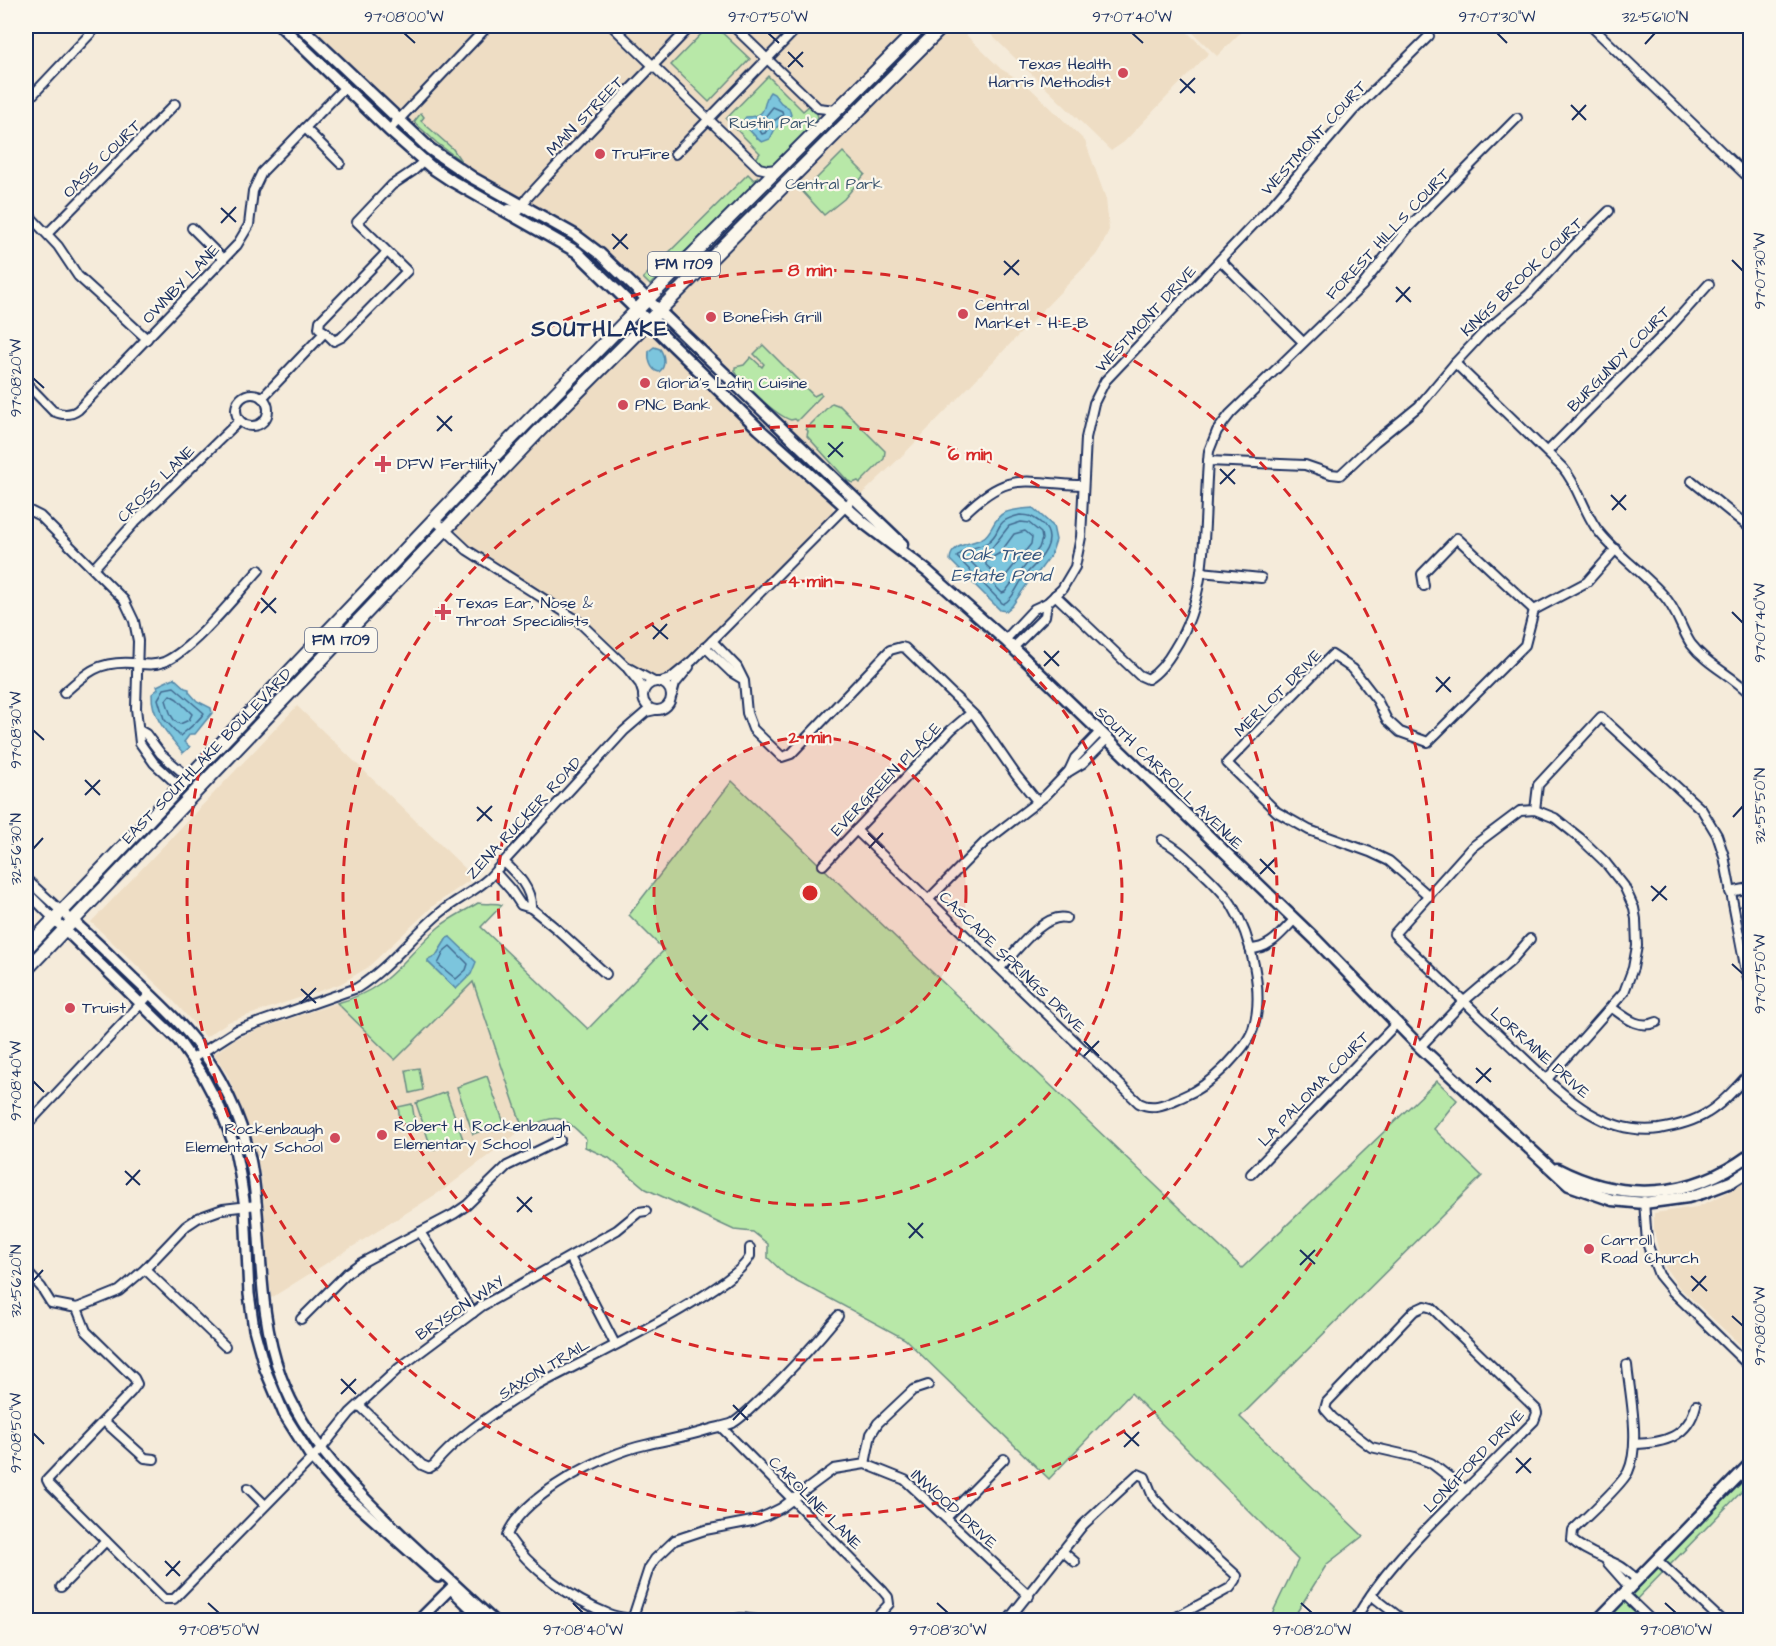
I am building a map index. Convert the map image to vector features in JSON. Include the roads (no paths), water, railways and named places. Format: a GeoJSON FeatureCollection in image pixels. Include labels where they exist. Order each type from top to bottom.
{"type":"FeatureCollection","features":[{"type":"Feature","properties":{"kind":"main road","name":"SOUTH CARROLL AVENUE"},"geometry":{"type":"LineString","coordinates":[[281,26],[423,161],[452,182],[577,252],[777,445],[849,502]]}},
{"type":"Feature","properties":{"kind":"main road","name":"SOUTH CARROLL AVENUE"},"geometry":{"type":"LineString","coordinates":[[300,26],[430,149],[453,166],[587,244],[817,462],[864,523],[927,571],[1009,644],[1294,920],[1420,1047],[1541,1160],[1576,1179],[1644,1198],[1688,1197],[1731,1182],[1750,1170]]}},
{"type":"Feature","properties":{"kind":"main road","name":"EAST SOUTHLAKE BOULEVARD"},"geometry":{"type":"LineString","coordinates":[[26,950],[434,519],[637,310],[921,26]]}},
{"type":"Feature","properties":{"kind":"main road","name":"EAST SOUTHLAKE BOULEVARD"},"geometry":{"type":"LineString","coordinates":[[26,970],[648,320],[943,26]]}},
{"type":"Feature","properties":{"kind":"main road"},"geometry":{"type":"LineString","coordinates":[[750,420],[777,435],[790,436]]}},
{"type":"Feature","properties":{"kind":"main road"},"geometry":{"type":"LineString","coordinates":[[777,445],[788,443],[795,445],[817,462]]}},
{"type":"Feature","properties":{"kind":"main road","name":"SOUTH CARROLL AVENUE"},"geometry":{"type":"LineString","coordinates":[[1644,1198],[1680,1189],[1726,1172],[1750,1155]]}},
{"type":"Feature","properties":{"kind":"main road"},"geometry":{"type":"LineString","coordinates":[[1598,1620],[1750,1464]]}},
{"type":"Feature","properties":{"kind":"street"},"geometry":{"type":"LineString","coordinates":[[26,102],[92,33],[93,26]]}},
{"type":"Feature","properties":{"kind":"street"},"geometry":{"type":"LineString","coordinates":[[389,130],[488,26]]}},
{"type":"Feature","properties":{"kind":"street"},"geometry":{"type":"LineString","coordinates":[[612,26],[759,168],[778,169]]}},
{"type":"Feature","properties":{"kind":"street","name":"MAIN STREET"},"geometry":{"type":"LineString","coordinates":[[522,206],[548,175],[691,26]]}},
{"type":"Feature","properties":{"kind":"street"},"geometry":{"type":"LineString","coordinates":[[733,26],[818,108],[837,110]]}},
{"type":"Feature","properties":{"kind":"street"},"geometry":{"type":"LineString","coordinates":[[675,154],[799,26]]}},
{"type":"Feature","properties":{"kind":"street"},"geometry":{"type":"LineString","coordinates":[[1591,26],[1750,179]]}},
{"type":"Feature","properties":{"kind":"street","name":"WESTMONT COURT"},"geometry":{"type":"LineString","coordinates":[[1220,260],[1272,205],[1353,111],[1429,36]]}},
{"type":"Feature","properties":{"kind":"street","name":"OWNBY LANE"},"geometry":{"type":"LineString","coordinates":[[26,383],[53,411],[64,415],[78,410],[223,259],[246,231],[253,191],[262,172],[345,87]]}},
{"type":"Feature","properties":{"kind":"street","name":"OASIS COURT"},"geometry":{"type":"LineString","coordinates":[[48,233],[175,104]]}},
{"type":"Feature","properties":{"kind":"street"},"geometry":{"type":"LineString","coordinates":[[818,108],[821,117],[820,127]]}},
{"type":"Feature","properties":{"kind":"street","name":"FOREST HILLS COURT"},"geometry":{"type":"LineString","coordinates":[[1055,596],[1139,675],[1148,679],[1158,672],[1179,643],[1191,617],[1200,585],[1208,461],[1212,440],[1230,414],[1362,286],[1407,229],[1517,118]]}},
{"type":"Feature","properties":{"kind":"street"},"geometry":{"type":"LineString","coordinates":[[304,128],[340,163]]}},
{"type":"Feature","properties":{"kind":"street"},"geometry":{"type":"LineString","coordinates":[[387,252],[320,321],[319,328],[334,341],[342,337],[407,271],[357,222],[392,185],[423,161]]}},
{"type":"Feature","properties":{"kind":"street"},"geometry":{"type":"LineString","coordinates":[[759,168],[761,178],[759,189]]}},
{"type":"Feature","properties":{"kind":"street"},"geometry":{"type":"LineString","coordinates":[[496,206],[517,212],[522,206]]}},
{"type":"Feature","properties":{"kind":"street","name":"KINGS BROOK COURT"},"geometry":{"type":"LineString","coordinates":[[1208,461],[1305,465],[1331,474],[1340,474],[1419,406],[1455,363],[1502,315],[1528,294],[1609,211]]}},
{"type":"Feature","properties":{"kind":"street"},"geometry":{"type":"LineString","coordinates":[[26,212],[48,233],[78,276],[147,339]]}},
{"type":"Feature","properties":{"kind":"street"},"geometry":{"type":"LineString","coordinates":[[192,228],[223,259]]}},
{"type":"Feature","properties":{"kind":"street"},"geometry":{"type":"LineString","coordinates":[[1220,260],[1303,342]]}},
{"type":"Feature","properties":{"kind":"street","name":"WESTMONT DRIVE"},"geometry":{"type":"LineString","coordinates":[[1009,644],[1045,616],[1047,603],[1070,578],[1075,567],[1081,537],[1086,438],[1090,419],[1105,381],[1220,260]]}},
{"type":"Feature","properties":{"kind":"street","name":"BURGUNDY COURT"},"geometry":{"type":"LineString","coordinates":[[1547,452],[1665,333],[1709,284]]}},
{"type":"Feature","properties":{"kind":"street"},"geometry":{"type":"LineString","coordinates":[[262,398],[325,333]]}},
{"type":"Feature","properties":{"kind":"street"},"geometry":{"type":"LineString","coordinates":[[1455,363],[1574,481],[1597,528],[1665,596],[1675,610],[1691,643],[1710,663],[1741,684],[1750,694]]}},
{"type":"Feature","properties":{"kind":"street"},"geometry":{"type":"LineString","coordinates":[[252,394],[262,398],[266,402],[268,413],[263,422],[248,426],[239,421],[236,406],[242,397],[252,394]]}},
{"type":"Feature","properties":{"kind":"street","name":"CROSS LANE"},"geometry":{"type":"LineString","coordinates":[[94,568],[135,522],[239,421]]}},
{"type":"Feature","properties":{"kind":"street"},"geometry":{"type":"LineString","coordinates":[[965,513],[988,493],[1004,484],[1027,481],[1083,485]]}},
{"type":"Feature","properties":{"kind":"street"},"geometry":{"type":"LineString","coordinates":[[1692,481],[1750,528]]}},
{"type":"Feature","properties":{"kind":"street"},"geometry":{"type":"LineString","coordinates":[[644,697],[647,686],[670,679],[692,661],[849,502]]}},
{"type":"Feature","properties":{"kind":"street"},"geometry":{"type":"LineString","coordinates":[[26,509],[40,516],[124,600],[134,621],[138,641],[136,708],[140,743],[146,753],[184,782]]}},
{"type":"Feature","properties":{"kind":"street"},"geometry":{"type":"LineString","coordinates":[[434,519],[467,550],[577,620],[626,666],[640,684],[648,707],[655,710],[666,707],[670,702],[675,684],[692,661]]}},
{"type":"Feature","properties":{"kind":"street"},"geometry":{"type":"LineString","coordinates":[[1424,586],[1422,574],[1457,538],[1534,610],[1587,582],[1616,549]]}},
{"type":"Feature","properties":{"kind":"street"},"geometry":{"type":"LineString","coordinates":[[64,693],[96,667],[119,663],[152,665],[174,657],[214,620],[259,570]]}},
{"type":"Feature","properties":{"kind":"street"},"geometry":{"type":"LineString","coordinates":[[1201,572],[1261,578]]}},
{"type":"Feature","properties":{"kind":"street","name":"MERLOT DRIVE"},"geometry":{"type":"LineString","coordinates":[[1429,896],[1389,861],[1309,830],[1277,812],[1227,764],[1332,655],[1353,669],[1377,700],[1387,720],[1400,732],[1428,742],[1525,645],[1534,610]]}},
{"type":"Feature","properties":{"kind":"street"},"geometry":{"type":"LineString","coordinates":[[712,641],[737,667],[750,723],[765,743],[782,757],[791,754],[890,650],[901,647],[971,712],[1037,801]]}},
{"type":"Feature","properties":{"kind":"street"},"geometry":{"type":"LineString","coordinates":[[705,647],[731,672],[741,678]]}},
{"type":"Feature","properties":{"kind":"street"},"geometry":{"type":"LineString","coordinates":[[626,666],[667,686],[671,695]]}},
{"type":"Feature","properties":{"kind":"street","name":"ZENA RUCKER ROAD"},"geometry":{"type":"LineString","coordinates":[[192,1059],[237,1030],[357,988],[374,977],[439,914],[476,890],[495,872],[624,731],[638,713],[644,697]]}},
{"type":"Feature","properties":{"kind":"street","name":"ZENA RUCKER ROAD"},"geometry":{"type":"LineString","coordinates":[[624,731],[646,712],[655,710]]}},
{"type":"Feature","properties":{"kind":"street","name":"EVERGREEN PLACE"},"geometry":{"type":"LineString","coordinates":[[823,865],[951,730],[971,712]]}},
{"type":"Feature","properties":{"kind":"street"},"geometry":{"type":"LineString","coordinates":[[1535,810],[1539,785],[1601,717],[1701,810],[1717,835],[1724,856],[1750,986]]}},
{"type":"Feature","properties":{"kind":"street"},"geometry":{"type":"LineString","coordinates":[[139,730],[146,734],[184,782]]}},
{"type":"Feature","properties":{"kind":"street"},"geometry":{"type":"LineString","coordinates":[[928,900],[985,842],[1037,801],[1068,772],[1075,758],[1104,735]]}},
{"type":"Feature","properties":{"kind":"street"},"geometry":{"type":"LineString","coordinates":[[1429,896],[1472,847],[1520,811],[1535,810],[1555,818],[1580,838],[1616,874],[1630,898],[1637,930],[1635,957],[1624,992],[1547,1079]]}},
{"type":"Feature","properties":{"kind":"street","name":"CASCADE SPRINGS DRIVE"},"geometry":{"type":"LineString","coordinates":[[856,830],[1138,1103],[1152,1107],[1195,1092],[1213,1079],[1234,1058],[1249,1038],[1257,1011],[1256,979],[1250,949]]}},
{"type":"Feature","properties":{"kind":"street"},"geometry":{"type":"LineString","coordinates":[[1162,840],[1174,846],[1223,893],[1239,919],[1250,949],[1260,949],[1269,945],[1294,920]]}},
{"type":"Feature","properties":{"kind":"street"},"geometry":{"type":"LineString","coordinates":[[504,862],[524,885],[531,900],[531,908]]}},
{"type":"Feature","properties":{"kind":"street"},"geometry":{"type":"LineString","coordinates":[[495,872],[512,890],[521,905],[531,908],[606,974]]}},
{"type":"Feature","properties":{"kind":"street"},"geometry":{"type":"LineString","coordinates":[[26,879],[58,915]]}},
{"type":"Feature","properties":{"kind":"street"},"geometry":{"type":"LineString","coordinates":[[512,890],[524,885]]}},
{"type":"Feature","properties":{"kind":"street"},"geometry":{"type":"LineString","coordinates":[[1730,892],[1750,888]]}},
{"type":"Feature","properties":{"kind":"street"},"geometry":{"type":"LineString","coordinates":[[26,891],[58,915],[150,994],[202,1052],[221,1084],[240,1124],[253,1173],[263,1307],[267,1330],[281,1377],[296,1410],[341,1475],[406,1543],[493,1620]]}},
{"type":"Feature","properties":{"kind":"street","name":"LORRAINE DRIVE"},"geometry":{"type":"LineString","coordinates":[[1429,896],[1394,934],[1463,1002],[1573,1103],[1596,1118],[1623,1128],[1651,1130],[1680,1125],[1708,1113],[1750,1073]]}},
{"type":"Feature","properties":{"kind":"street"},"geometry":{"type":"LineString","coordinates":[[1000,968],[1042,925],[1054,918],[1066,918]]}},
{"type":"Feature","properties":{"kind":"street"},"geometry":{"type":"LineString","coordinates":[[69,925],[141,1004],[179,1041],[211,1089],[228,1127],[240,1175],[245,1207],[249,1294],[259,1351],[271,1387],[284,1414],[311,1457],[338,1488],[406,1543]]}},
{"type":"Feature","properties":{"kind":"street"},"geometry":{"type":"LineString","coordinates":[[1420,1047],[1463,1002],[1510,962],[1530,939]]}},
{"type":"Feature","properties":{"kind":"street"},"geometry":{"type":"LineString","coordinates":[[26,1126],[150,994]]}},
{"type":"Feature","properties":{"kind":"street"},"geometry":{"type":"LineString","coordinates":[[1611,1007],[1638,1024],[1658,1022]]}},
{"type":"Feature","properties":{"kind":"street","name":"LA PALOMA COURT"},"geometry":{"type":"LineString","coordinates":[[1251,1174],[1397,1023]]}},
{"type":"Feature","properties":{"kind":"street"},"geometry":{"type":"LineString","coordinates":[[228,1127],[240,1124]]}},
{"type":"Feature","properties":{"kind":"street"},"geometry":{"type":"LineString","coordinates":[[301,1319],[346,1273],[467,1204],[507,1166],[561,1140]]}},
{"type":"Feature","properties":{"kind":"street"},"geometry":{"type":"LineString","coordinates":[[1644,1198],[1647,1242],[1659,1275],[1673,1292],[1750,1367]]}},
{"type":"Feature","properties":{"kind":"street"},"geometry":{"type":"LineString","coordinates":[[26,1271],[55,1306],[76,1308],[119,1291],[145,1269],[186,1226],[198,1218],[223,1209],[257,1205]]}},
{"type":"Feature","properties":{"kind":"street","name":"BRYSON WAY"},"geometry":{"type":"LineString","coordinates":[[104,1420],[47,1480],[164,1599],[174,1599],[321,1449],[350,1413],[378,1385],[473,1313],[617,1230],[639,1212],[646,1211]]}},
{"type":"Feature","properties":{"kind":"street"},"geometry":{"type":"LineString","coordinates":[[420,1232],[473,1313]]}},
{"type":"Feature","properties":{"kind":"street","name":"SAXON TRAIL"},"geometry":{"type":"LineString","coordinates":[[360,1405],[422,1465],[429,1468],[462,1438],[533,1388],[711,1291],[745,1263],[750,1256],[750,1248]]}},
{"type":"Feature","properties":{"kind":"street"},"geometry":{"type":"LineString","coordinates":[[570,1257],[615,1344]]}},
{"type":"Feature","properties":{"kind":"street"},"geometry":{"type":"LineString","coordinates":[[145,1269],[225,1346]]}},
{"type":"Feature","properties":{"kind":"street","name":"LONGFORD DRIVE"},"geometry":{"type":"LineString","coordinates":[[1355,1620],[1382,1579],[1414,1542],[1466,1490],[1534,1421],[1537,1413],[1536,1409],[1432,1308],[1425,1306],[1414,1311],[1325,1406],[1325,1409],[1333,1418],[1371,1447],[1431,1463],[1466,1490]]}},
{"type":"Feature","properties":{"kind":"street"},"geometry":{"type":"LineString","coordinates":[[76,1308],[86,1331],[134,1378],[137,1384],[104,1420],[145,1458],[154,1459]]}},
{"type":"Feature","properties":{"kind":"street"},"geometry":{"type":"LineString","coordinates":[[838,1316],[816,1343],[732,1424],[642,1445],[607,1457],[565,1479],[544,1495],[522,1513],[507,1535],[523,1555],[572,1595],[609,1614],[634,1620],[649,1568],[675,1540],[705,1530],[752,1521],[774,1512],[834,1469],[866,1464],[871,1434],[878,1423],[913,1390],[928,1385]]}},
{"type":"Feature","properties":{"kind":"street"},"geometry":{"type":"LineString","coordinates":[[1627,1365],[1634,1444],[1627,1474],[1573,1530],[1571,1535],[1576,1544],[1606,1561],[1631,1587],[1651,1620]]}},
{"type":"Feature","properties":{"kind":"street"},"geometry":{"type":"LineString","coordinates":[[1634,1444],[1652,1443],[1677,1435],[1693,1417],[1696,1405]]}},
{"type":"Feature","properties":{"kind":"street","name":"CAROLINE LANE"},"geometry":{"type":"LineString","coordinates":[[721,1427],[883,1591],[889,1604],[874,1620]]}},
{"type":"Feature","properties":{"kind":"street"},"geometry":{"type":"LineString","coordinates":[[946,1518],[1004,1459]]}},
{"type":"Feature","properties":{"kind":"street","name":"INWOOD DRIVE"},"geometry":{"type":"LineString","coordinates":[[866,1464],[905,1480],[1029,1596]]}},
{"type":"Feature","properties":{"kind":"street"},"geometry":{"type":"LineString","coordinates":[[1008,1620],[1090,1517],[1138,1474],[1145,1477],[1153,1497],[1171,1516],[1237,1576],[1230,1588],[1171,1620]]}},
{"type":"Feature","properties":{"kind":"street"},"geometry":{"type":"LineString","coordinates":[[248,1488],[265,1505]]}},
{"type":"Feature","properties":{"kind":"street"},"geometry":{"type":"LineString","coordinates":[[61,1587],[106,1541]]}},
{"type":"Feature","properties":{"kind":"street"},"geometry":{"type":"LineString","coordinates":[[1062,1551],[1075,1562]]}},
{"type":"Feature","properties":{"kind":"street"},"geometry":{"type":"LineString","coordinates":[[1657,1560],[1721,1620]]}},
{"type":"Feature","properties":{"kind":"street"},"geometry":{"type":"LineString","coordinates":[[419,1620],[452,1586]]}},
{"type":"Feature","properties":{"kind":"street"},"geometry":{"type":"LineString","coordinates":[[452,1586],[483,1620]]}},
{"type":"Feature","properties":{"kind":"street"},"geometry":{"type":"LineString","coordinates":[[1371,1595],[1403,1620]]}},
{"type":"Feature","properties":{"kind":"street"},"geometry":{"type":"LineString","coordinates":[[731,1620],[741,1618],[757,1620]]}},
{"type":"Feature","properties":{"kind":"water"},"geometry":{"type":"Polygon","coordinates":[[[770,92],[789,108],[791,115],[775,129],[770,139],[762,142],[743,121],[746,117],[759,115],[762,112],[770,92]]]}},
{"type":"Feature","properties":{"kind":"water"},"geometry":{"type":"Polygon","coordinates":[[[654,347],[660,349],[664,358],[663,367],[659,372],[652,367],[649,361],[649,351],[654,347]]]}},
{"type":"Feature","properties":{"kind":"water","name":"Oak Tree Estate Pond"},"geometry":{"type":"Polygon","coordinates":[[[1033,508],[1053,526],[1056,540],[1051,555],[1012,606],[1006,611],[1000,610],[950,560],[951,554],[962,545],[983,538],[1000,515],[1033,508]]]}},
{"type":"Feature","properties":{"kind":"water"},"geometry":{"type":"Polygon","coordinates":[[[174,678],[189,689],[197,701],[211,708],[212,713],[195,734],[190,734],[184,742],[190,747],[183,753],[162,726],[153,703],[152,694],[158,689],[157,686],[174,678]]]}},
{"type":"Feature","properties":{"kind":"water"},"geometry":{"type":"Polygon","coordinates":[[[450,937],[476,962],[471,974],[456,989],[428,962],[436,956],[447,938],[450,937]]]}},
{"type":"Feature","properties":{"kind":"place","name":"Texas Health Harris Methodist"},"geometry":{"type":"Point","coordinates":[1123,73]}},
{"type":"Feature","properties":{"kind":"place","name":"TruFire"},"geometry":{"type":"Point","coordinates":[600,154]}},
{"type":"Feature","properties":{"kind":"place","name":"Central Market - H-E-B"},"geometry":{"type":"Point","coordinates":[963,314]}},
{"type":"Feature","properties":{"kind":"place","name":"Bonefish Grill"},"geometry":{"type":"Point","coordinates":[711,317]}},
{"type":"Feature","properties":{"kind":"place","name":"Gloria's Latin Cuisine"},"geometry":{"type":"Point","coordinates":[645,383]}},
{"type":"Feature","properties":{"kind":"place","name":"PNC Bank"},"geometry":{"type":"Point","coordinates":[623,405]}},
{"type":"Feature","properties":{"kind":"place","name":"DFW Fertility"},"geometry":{"type":"Point","coordinates":[383,464]}},
{"type":"Feature","properties":{"kind":"place","name":"Texas Ear, Nose & Throat Specialists"},"geometry":{"type":"Point","coordinates":[443,612]}},
{"type":"Feature","properties":{"kind":"place","name":"Truist"},"geometry":{"type":"Point","coordinates":[70,1008]}},
{"type":"Feature","properties":{"kind":"place","name":"Robert H. Rockenbaugh Elementary School"},"geometry":{"type":"Point","coordinates":[382,1135]}},
{"type":"Feature","properties":{"kind":"place","name":"Rockenbaugh Elementary School"},"geometry":{"type":"Point","coordinates":[335,1138]}},
{"type":"Feature","properties":{"kind":"place","name":"Carroll Road Church"},"geometry":{"type":"Point","coordinates":[1589,1249]}},
{"type":"Feature","properties":{"kind":"district","name":"SOUTHLAKE"},"geometry":{"type":"Point","coordinates":[600,329]}},
{"type":"Feature","properties":{"kind":"park label","name":"Rustin Park"},"geometry":{"type":"Point","coordinates":[773,123]}},
{"type":"Feature","properties":{"kind":"park label","name":"Central Park"},"geometry":{"type":"Point","coordinates":[834,184]}}]}
